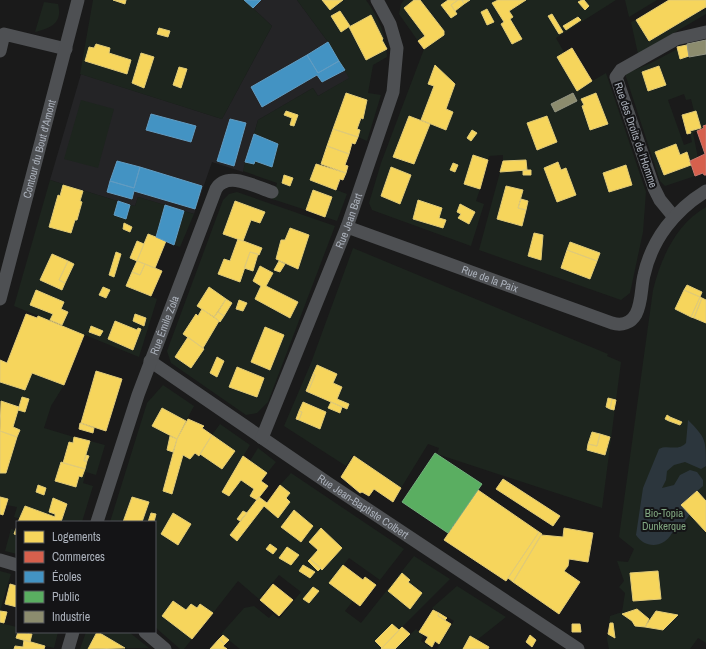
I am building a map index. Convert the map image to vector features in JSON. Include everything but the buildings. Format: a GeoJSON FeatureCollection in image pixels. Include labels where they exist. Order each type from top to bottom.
{"type":"FeatureCollection","features":[{"type":"Feature","properties":{"kind":"street","name":"Contour du Bout d'Amont"},"geometry":{"type":"LineString","coordinates":[[0,299],[78,0]]}},
{"type":"Feature","properties":{"kind":"street","name":"Rue Jean Bart"},"geometry":{"type":"LineString","coordinates":[[262,438],[347,228],[395,83],[397,48],[390,24],[380,1]]}},
{"type":"Feature","properties":{"kind":"street","name":"Rue des Droits de l'Homme"},"geometry":{"type":"LineString","coordinates":[[674,217],[660,200],[654,188],[616,77],[621,70],[676,39],[706,32]]}},
{"type":"Feature","properties":{"kind":"street"},"geometry":{"type":"LineString","coordinates":[[0,51],[4,34],[66,48]]}},
{"type":"Feature","properties":{"kind":"street","name":"Rue Émile Zola"},"geometry":{"type":"LineString","coordinates":[[97,521],[131,414],[150,361],[211,199],[218,185],[224,181],[233,180],[272,192]]}},
{"type":"Feature","properties":{"kind":"street"},"geometry":{"type":"LineString","coordinates":[[674,217],[690,202],[706,191]]}},
{"type":"Feature","properties":{"kind":"street","name":"Rue de la Paix"},"geometry":{"type":"LineString","coordinates":[[347,228],[612,324],[622,324],[632,319],[637,311],[647,264],[658,239],[674,217]]}},
{"type":"Feature","properties":{"kind":"street","name":"Rue Jean-Baptiste Colbert"},"geometry":{"type":"LineString","coordinates":[[150,361],[262,438],[578,649]]}},
{"type":"Feature","properties":{"kind":"street"},"geometry":{"type":"LineString","coordinates":[[0,560],[16,565]]}},
{"type":"Feature","properties":{"kind":"street"},"geometry":{"type":"LineString","coordinates":[[68,649],[73,633]]}},
{"type":"Feature","properties":{"kind":"street"},"geometry":{"type":"LineString","coordinates":[[146,633],[165,649]]}},
{"type":"Feature","properties":{"kind":"shaded area"},"geometry":{"type":"Polygon","coordinates":[[[244,0],[297,0],[328,42],[350,78],[318,96],[313,88],[258,120],[243,172],[212,162],[194,214],[138,197],[135,206],[130,205],[50,180],[81,74],[222,119],[272,26],[244,0]]]}},
{"type":"Feature","properties":{"kind":"shaded area"},"geometry":{"type":"Polygon","coordinates":[[[688,420],[704,440],[706,450],[706,466],[701,469],[685,462],[674,465],[667,471],[666,480],[662,488],[674,485],[680,475],[690,470],[697,472],[703,480],[703,486],[681,505],[690,514],[685,521],[686,525],[680,532],[672,533],[669,538],[659,544],[654,545],[644,543],[636,535],[643,488],[659,449],[665,447],[676,448],[683,446],[686,443],[688,420]]]}},
{"type":"Feature","properties":{"kind":"green space"},"geometry":{"type":"Polygon","coordinates":[[[93,0],[244,0],[272,26],[222,119],[80,74],[93,0]]]}},
{"type":"Feature","properties":{"kind":"green space"},"geometry":{"type":"Polygon","coordinates":[[[297,0],[322,0],[330,10],[343,0],[366,0],[375,13],[381,27],[385,41],[386,49],[387,57],[373,65],[368,93],[381,95],[367,141],[358,137],[360,130],[357,129],[365,112],[346,93],[321,165],[316,164],[310,180],[347,194],[337,221],[325,217],[332,197],[313,190],[306,210],[272,199],[277,183],[243,171],[245,162],[253,164],[255,161],[272,167],[278,144],[254,134],[258,120],[313,88],[318,96],[349,78],[328,42],[297,0]],[[340,11],[332,16],[341,32],[350,27],[366,60],[386,49],[382,40],[383,38],[371,16],[350,26],[340,11]]]}},
{"type":"Feature","properties":{"kind":"green space"},"geometry":{"type":"Polygon","coordinates":[[[404,0],[414,0],[404,8],[425,36],[418,41],[399,14],[401,4],[404,0]]]}},
{"type":"Feature","properties":{"kind":"green space"},"geometry":{"type":"Polygon","coordinates":[[[420,0],[448,0],[441,5],[451,18],[457,14],[455,11],[470,0],[498,0],[493,4],[504,22],[501,24],[512,44],[521,38],[510,19],[513,17],[509,11],[526,0],[582,0],[579,3],[585,10],[589,6],[584,0],[616,0],[556,38],[564,52],[557,57],[577,90],[606,73],[646,192],[643,232],[630,293],[621,300],[479,250],[500,172],[523,170],[523,175],[531,175],[531,170],[527,170],[526,160],[503,161],[503,155],[489,156],[488,160],[473,155],[465,184],[480,189],[476,201],[484,204],[471,246],[372,210],[369,203],[381,163],[424,49],[444,31],[420,0]],[[435,65],[428,83],[434,86],[421,120],[409,116],[394,156],[414,164],[430,124],[446,130],[453,112],[446,109],[455,84],[435,65]],[[573,92],[551,104],[555,112],[577,101],[573,92]],[[626,166],[603,173],[609,192],[632,185],[626,166]],[[391,167],[381,196],[400,204],[411,175],[391,167]],[[534,233],[528,256],[541,260],[534,233]]]}},
{"type":"Feature","properties":{"kind":"green space"},"geometry":{"type":"Polygon","coordinates":[[[625,0],[657,0],[629,17],[625,0]]]}},
{"type":"Feature","properties":{"kind":"green space"},"geometry":{"type":"Polygon","coordinates":[[[44,2],[58,4],[59,16],[51,26],[35,32],[44,2]]]}},
{"type":"Feature","properties":{"kind":"green space"},"geometry":{"type":"Polygon","coordinates":[[[706,9],[706,14],[638,54],[631,22],[636,20],[649,41],[701,10],[702,12],[706,9]]]}},
{"type":"Feature","properties":{"kind":"green space"},"geometry":{"type":"Polygon","coordinates":[[[687,44],[690,57],[706,54],[706,125],[703,126],[704,128],[693,133],[698,158],[690,161],[687,152],[680,155],[676,144],[655,152],[664,175],[691,165],[695,176],[665,186],[660,181],[625,74],[651,63],[687,44]],[[659,66],[642,72],[648,90],[666,84],[659,66]],[[684,94],[668,100],[684,145],[692,142],[690,133],[696,111],[694,111],[691,99],[686,100],[684,94]]]}},
{"type":"Feature","properties":{"kind":"green space"},"geometry":{"type":"Polygon","coordinates":[[[81,100],[114,109],[98,168],[64,159],[81,100]]]}},
{"type":"Feature","properties":{"kind":"green space"},"geometry":{"type":"Polygon","coordinates":[[[50,180],[130,205],[135,206],[138,197],[165,205],[156,237],[148,234],[127,286],[157,299],[139,357],[14,306],[50,180]],[[116,252],[114,276],[121,255],[116,252]],[[52,254],[40,280],[73,264],[52,254]],[[91,326],[89,332],[100,336],[103,331],[91,326]]]}},
{"type":"Feature","properties":{"kind":"green space"},"geometry":{"type":"Polygon","coordinates":[[[237,192],[335,226],[268,402],[257,413],[246,415],[171,363],[167,351],[223,200],[229,194],[237,192]],[[264,212],[224,234],[238,239],[230,261],[224,259],[219,274],[244,268],[253,270],[261,248],[243,241],[251,220],[260,223],[264,212]],[[281,240],[276,259],[279,261],[275,270],[281,272],[285,264],[298,268],[303,250],[285,240],[281,240]],[[260,266],[253,281],[261,286],[255,299],[290,318],[298,302],[266,286],[273,273],[260,266]],[[209,288],[197,306],[202,309],[198,316],[196,314],[183,334],[188,337],[175,357],[191,368],[215,327],[232,304],[209,288]],[[239,300],[236,309],[243,311],[246,303],[239,300]],[[265,327],[251,362],[270,370],[284,335],[265,327]],[[217,357],[210,372],[216,377],[223,361],[217,357]]]}},
{"type":"Feature","properties":{"kind":"green space","name":"Bio-Topia Dunkerque"},"geometry":{"type":"Polygon","coordinates":[[[706,207],[706,643],[698,638],[690,649],[609,649],[607,639],[610,616],[622,612],[625,593],[619,587],[624,581],[617,561],[628,562],[634,549],[619,537],[653,290],[665,254],[678,232],[695,214],[706,207]]]}},
{"type":"Feature","properties":{"kind":"green space"},"geometry":{"type":"Polygon","coordinates":[[[184,211],[194,214],[180,247],[174,245],[184,211]]]}},
{"type":"Feature","properties":{"kind":"green space"},"geometry":{"type":"Polygon","coordinates":[[[353,248],[608,354],[607,356],[621,362],[602,508],[437,454],[439,448],[428,444],[401,488],[353,455],[346,466],[284,426],[311,363],[353,248]],[[317,365],[306,391],[331,402],[328,408],[339,413],[342,407],[347,409],[349,404],[337,399],[342,387],[333,383],[317,365]]]}},
{"type":"Feature","properties":{"kind":"green space"},"geometry":{"type":"Polygon","coordinates":[[[32,373],[64,385],[51,406],[44,428],[74,437],[73,443],[69,442],[55,481],[76,487],[79,476],[83,477],[89,457],[86,455],[90,441],[105,445],[96,475],[86,472],[83,483],[93,486],[82,521],[61,521],[67,504],[54,499],[49,512],[55,514],[55,517],[25,506],[20,519],[14,517],[17,507],[6,505],[8,499],[0,497],[0,473],[6,473],[19,430],[13,427],[18,410],[25,412],[29,400],[22,397],[19,407],[1,401],[0,403],[0,382],[25,390],[32,373]]]}},
{"type":"Feature","properties":{"kind":"green space"},"geometry":{"type":"Polygon","coordinates":[[[163,385],[194,406],[186,421],[162,408],[153,426],[170,436],[167,450],[173,452],[163,491],[172,493],[183,455],[200,455],[222,469],[235,451],[212,435],[220,424],[250,445],[222,491],[229,496],[241,480],[254,489],[251,496],[257,500],[247,513],[243,511],[237,518],[240,521],[230,535],[237,541],[264,506],[278,517],[290,502],[286,498],[280,485],[291,473],[404,549],[380,580],[349,558],[330,583],[353,601],[345,611],[361,623],[414,556],[450,579],[399,630],[392,624],[375,641],[382,648],[381,649],[240,649],[221,634],[244,608],[254,606],[269,618],[273,614],[279,619],[301,592],[279,575],[259,599],[238,581],[213,613],[201,604],[197,608],[191,604],[186,610],[173,601],[162,616],[192,639],[184,649],[180,649],[156,628],[156,521],[154,521],[156,514],[151,513],[148,521],[142,521],[149,502],[132,497],[123,521],[110,521],[147,403],[163,385]],[[294,510],[281,527],[301,542],[313,526],[294,510]],[[321,528],[309,542],[318,550],[308,561],[318,571],[321,568],[322,570],[342,548],[321,528]],[[287,547],[280,558],[291,565],[299,555],[287,547]]]}},
{"type":"Feature","properties":{"kind":"green space"},"geometry":{"type":"Polygon","coordinates":[[[258,448],[276,462],[267,473],[250,461],[258,448]]]}},
{"type":"Feature","properties":{"kind":"green space"},"geometry":{"type":"Polygon","coordinates":[[[11,529],[15,530],[16,554],[5,551],[11,529]]]}},
{"type":"Feature","properties":{"kind":"green space"},"geometry":{"type":"Polygon","coordinates":[[[0,571],[11,574],[0,611],[0,571]]]}},
{"type":"Feature","properties":{"kind":"green space"},"geometry":{"type":"Polygon","coordinates":[[[457,586],[506,617],[477,640],[470,637],[463,649],[437,649],[454,621],[432,608],[457,586]]]}},
{"type":"Feature","properties":{"kind":"green space"},"geometry":{"type":"Polygon","coordinates":[[[0,623],[16,627],[16,638],[24,640],[23,647],[15,646],[14,649],[0,649],[0,623]]]}},
{"type":"Feature","properties":{"kind":"green space"},"geometry":{"type":"Polygon","coordinates":[[[416,629],[423,636],[421,641],[433,649],[395,649],[416,629]]]}},
{"type":"Feature","properties":{"kind":"green space"},"geometry":{"type":"Polygon","coordinates":[[[28,633],[58,633],[54,648],[30,642],[32,634],[28,633]]]}},
{"type":"Feature","properties":{"kind":"green space"},"geometry":{"type":"Polygon","coordinates":[[[86,633],[130,633],[149,648],[80,649],[86,633]]]}}]}
